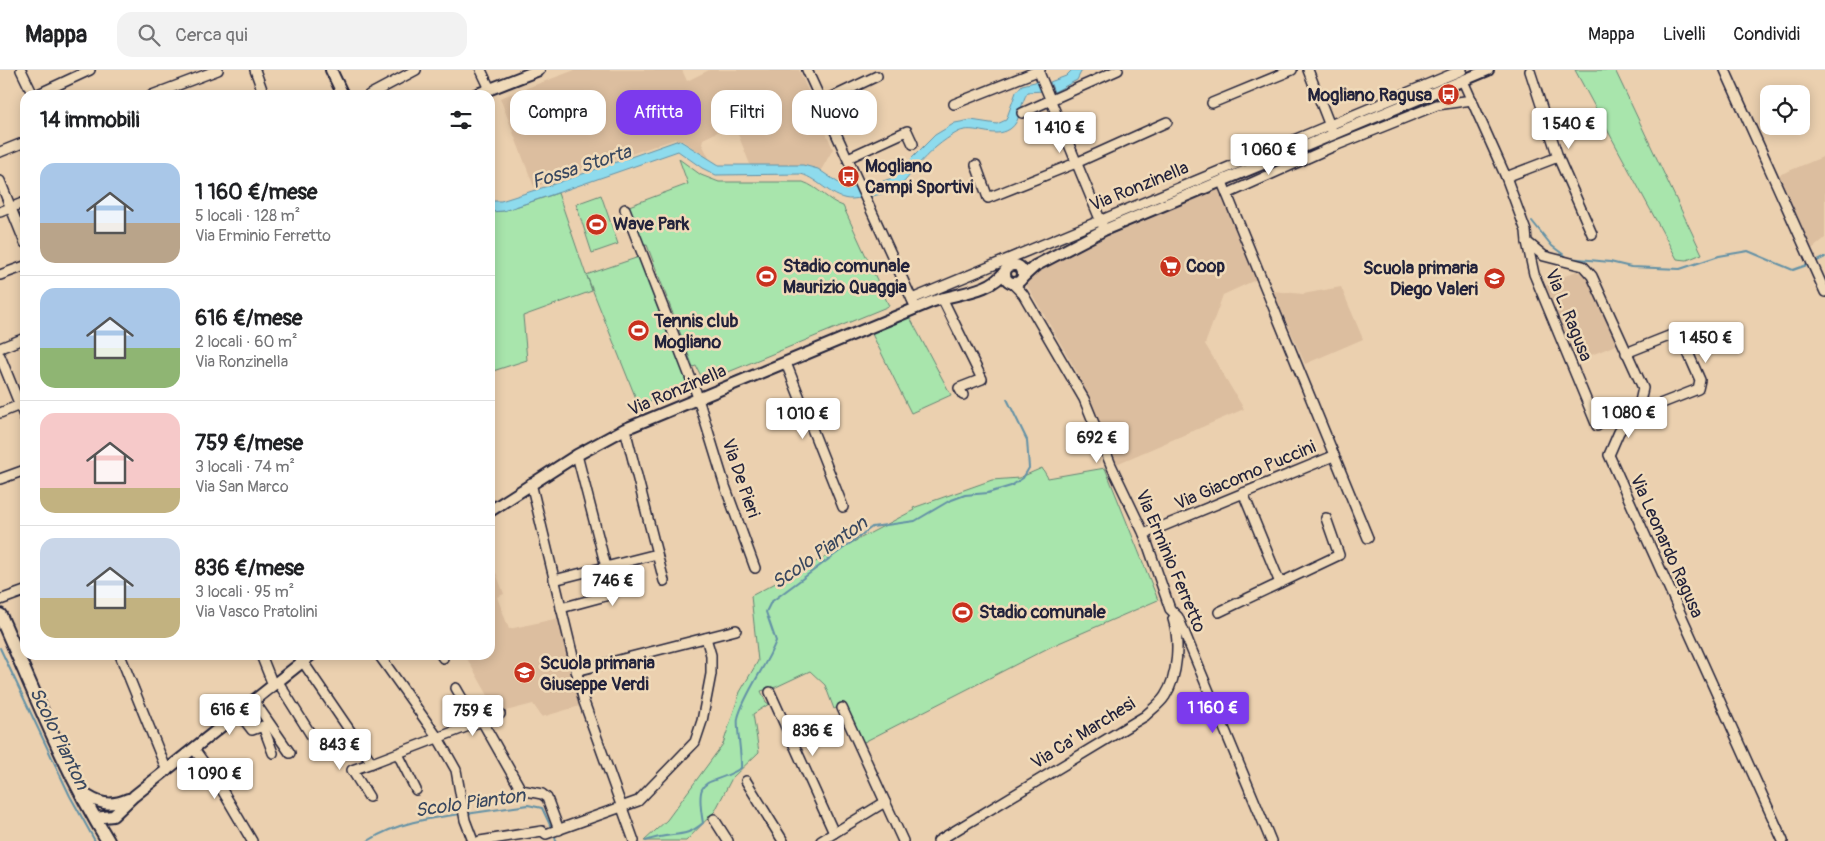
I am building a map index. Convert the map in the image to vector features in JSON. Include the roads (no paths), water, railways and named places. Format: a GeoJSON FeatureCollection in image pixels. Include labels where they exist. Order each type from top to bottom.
{"type":"FeatureCollection","features":[{"type":"Feature","properties":{"kind":"main road"},"geometry":{"type":"LineString","coordinates":[[0,615],[78,790],[109,841]]}},
{"type":"Feature","properties":{"kind":"street"},"geometry":{"type":"LineString","coordinates":[[21,70],[31,90]]}},
{"type":"Feature","properties":{"kind":"street"},"geometry":{"type":"LineString","coordinates":[[165,90],[218,70]]}},
{"type":"Feature","properties":{"kind":"street"},"geometry":{"type":"LineString","coordinates":[[255,70],[262,90]]}},
{"type":"Feature","properties":{"kind":"street"},"geometry":{"type":"LineString","coordinates":[[331,70],[341,90]]}},
{"type":"Feature","properties":{"kind":"street"},"geometry":{"type":"LineString","coordinates":[[481,70],[490,89],[539,70]]}},
{"type":"Feature","properties":{"kind":"street"},"geometry":{"type":"LineString","coordinates":[[807,70],[816,90]]}},
{"type":"Feature","properties":{"kind":"street"},"geometry":{"type":"LineString","coordinates":[[1022,113],[1118,70]]}},
{"type":"Feature","properties":{"kind":"street"},"geometry":{"type":"LineString","coordinates":[[1212,103],[1292,70]]}},
{"type":"Feature","properties":{"kind":"street"},"geometry":{"type":"LineString","coordinates":[[1308,70],[1332,131]]}},
{"type":"Feature","properties":{"kind":"street","name":"Via Ronzinella"},"geometry":{"type":"LineString","coordinates":[[914,304],[1017,280],[1041,263],[1104,230],[1222,182],[1332,131],[1462,75],[1488,70]]}},
{"type":"Feature","properties":{"kind":"street"},"geometry":{"type":"LineString","coordinates":[[1724,70],[1825,292]]}},
{"type":"Feature","properties":{"kind":"street"},"geometry":{"type":"LineString","coordinates":[[45,90],[85,71]]}},
{"type":"Feature","properties":{"kind":"street"},"geometry":{"type":"LineString","coordinates":[[378,90],[413,71]]}},
{"type":"Feature","properties":{"kind":"street"},"geometry":{"type":"LineString","coordinates":[[954,104],[1039,71],[1104,230]]}},
{"type":"Feature","properties":{"kind":"street"},"geometry":{"type":"LineString","coordinates":[[1530,72],[1558,156],[1592,234]]}},
{"type":"Feature","properties":{"kind":"street"},"geometry":{"type":"LineString","coordinates":[[1462,75],[1506,177],[1526,232],[1527,242],[1544,256],[1584,266],[1592,276],[1626,353],[1643,388],[1639,406],[1647,408],[1698,390],[1700,380],[1679,332],[1626,353]]}},
{"type":"Feature","properties":{"kind":"street"},"geometry":{"type":"LineString","coordinates":[[847,90],[877,76]]}},
{"type":"Feature","properties":{"kind":"street"},"geometry":{"type":"LineString","coordinates":[[1227,194],[1332,147],[1437,105],[1472,100]]}},
{"type":"Feature","properties":{"kind":"street"},"geometry":{"type":"LineString","coordinates":[[976,165],[988,198],[1076,163],[1167,122]]}},
{"type":"Feature","properties":{"kind":"street"},"geometry":{"type":"LineString","coordinates":[[848,158],[907,131],[913,144]]}},
{"type":"Feature","properties":{"kind":"street","name":"Via Ronzinella"},"geometry":{"type":"LineString","coordinates":[[495,508],[577,455],[625,429],[786,363],[1100,220],[1332,131]]}},
{"type":"Feature","properties":{"kind":"street"},"geometry":{"type":"LineString","coordinates":[[837,135],[914,304]]}},
{"type":"Feature","properties":{"kind":"street"},"geometry":{"type":"LineString","coordinates":[[0,152],[20,144]]}},
{"type":"Feature","properties":{"kind":"street"},"geometry":{"type":"LineString","coordinates":[[1506,177],[1558,156]]}},
{"type":"Feature","properties":{"kind":"street"},"geometry":{"type":"LineString","coordinates":[[0,181],[20,230]]}},
{"type":"Feature","properties":{"kind":"street"},"geometry":{"type":"LineString","coordinates":[[1222,182],[1368,538]]}},
{"type":"Feature","properties":{"kind":"street"},"geometry":{"type":"LineString","coordinates":[[0,212],[20,204]]}},
{"type":"Feature","properties":{"kind":"street","name":"Via De Pieri"},"geometry":{"type":"LineString","coordinates":[[625,209],[698,398],[725,486],[755,568]]}},
{"type":"Feature","properties":{"kind":"street","name":"Via L. Ragusa"},"geometry":{"type":"LineString","coordinates":[[1527,242],[1534,274],[1598,426]]}},
{"type":"Feature","properties":{"kind":"street","name":"Via Ronzinella"},"geometry":{"type":"LineString","coordinates":[[986,286],[998,279],[1010,266],[1028,266],[1041,263]]}},
{"type":"Feature","properties":{"kind":"street"},"geometry":{"type":"LineString","coordinates":[[1006,271],[1005,277],[1017,280],[1022,269],[1016,265]]}},
{"type":"Feature","properties":{"kind":"street"},"geometry":{"type":"LineString","coordinates":[[0,275],[20,268]]}},
{"type":"Feature","properties":{"kind":"street","name":"Via Erminio Ferretto"},"geometry":{"type":"LineString","coordinates":[[1017,280],[1019,288],[1084,399],[1111,465],[1144,534],[1170,609],[1178,617],[1271,841]]}},
{"type":"Feature","properties":{"kind":"street"},"geometry":{"type":"LineString","coordinates":[[942,298],[982,379],[959,388],[963,396]]}},
{"type":"Feature","properties":{"kind":"street"},"geometry":{"type":"LineString","coordinates":[[0,348],[20,340]]}},
{"type":"Feature","properties":{"kind":"street"},"geometry":{"type":"LineString","coordinates":[[0,356],[20,400]]}},
{"type":"Feature","properties":{"kind":"street"},"geometry":{"type":"LineString","coordinates":[[786,363],[843,507]]}},
{"type":"Feature","properties":{"kind":"street"},"geometry":{"type":"LineString","coordinates":[[0,413],[20,405]]}},
{"type":"Feature","properties":{"kind":"street","name":"Via Leonardo Ragusa"},"geometry":{"type":"LineString","coordinates":[[1639,406],[1619,432],[1608,455],[1783,841]]}},
{"type":"Feature","properties":{"kind":"street"},"geometry":{"type":"LineString","coordinates":[[625,429],[664,581]]}},
{"type":"Feature","properties":{"kind":"street"},"geometry":{"type":"LineString","coordinates":[[561,608],[613,594],[577,455]]}},
{"type":"Feature","properties":{"kind":"street","name":"Via Giacomo Puccini"},"geometry":{"type":"LineString","coordinates":[[1144,534],[1330,457]]}},
{"type":"Feature","properties":{"kind":"street"},"geometry":{"type":"LineString","coordinates":[[0,479],[20,472]]}},
{"type":"Feature","properties":{"kind":"street"},"geometry":{"type":"LineString","coordinates":[[531,483],[584,702],[634,841]]}},
{"type":"Feature","properties":{"kind":"street"},"geometry":{"type":"LineString","coordinates":[[1242,493],[1280,584]]}},
{"type":"Feature","properties":{"kind":"street"},"geometry":{"type":"LineString","coordinates":[[1219,612],[1339,555],[1326,518]]}},
{"type":"Feature","properties":{"kind":"street"},"geometry":{"type":"LineString","coordinates":[[554,580],[657,554]]}},
{"type":"Feature","properties":{"kind":"street"},"geometry":{"type":"LineString","coordinates":[[0,600],[20,593]]}},
{"type":"Feature","properties":{"kind":"street","name":"Via Ca' Marchesi"},"geometry":{"type":"LineString","coordinates":[[938,841],[1145,716],[1165,696],[1173,677],[1177,642],[1170,609]]}},
{"type":"Feature","properties":{"kind":"street"},"geometry":{"type":"LineString","coordinates":[[576,671],[736,630]]}},
{"type":"Feature","properties":{"kind":"street"},"geometry":{"type":"LineString","coordinates":[[480,841],[542,831],[551,834],[638,801],[695,742],[702,721],[711,674],[711,656],[706,638]]}},
{"type":"Feature","properties":{"kind":"street"},"geometry":{"type":"LineString","coordinates":[[122,660],[166,771]]}},
{"type":"Feature","properties":{"kind":"street"},"geometry":{"type":"LineString","coordinates":[[263,660],[275,684],[323,754]]}},
{"type":"Feature","properties":{"kind":"street"},"geometry":{"type":"LineString","coordinates":[[109,841],[108,832],[113,816],[134,796],[305,660]]}},
{"type":"Feature","properties":{"kind":"street"},"geometry":{"type":"LineString","coordinates":[[308,660],[372,763]]}},
{"type":"Feature","properties":{"kind":"street"},"geometry":{"type":"LineString","coordinates":[[383,660],[438,738],[456,770],[465,820],[473,841]]}},
{"type":"Feature","properties":{"kind":"street"},"geometry":{"type":"LineString","coordinates":[[456,688],[521,790],[542,794],[547,798],[551,834]]}},
{"type":"Feature","properties":{"kind":"street"},"geometry":{"type":"LineString","coordinates":[[770,692],[834,833]]}},
{"type":"Feature","properties":{"kind":"street"},"geometry":{"type":"LineString","coordinates":[[254,700],[290,753]]}},
{"type":"Feature","properties":{"kind":"street"},"geometry":{"type":"LineString","coordinates":[[842,708],[903,841]]}},
{"type":"Feature","properties":{"kind":"street"},"geometry":{"type":"LineString","coordinates":[[239,712],[252,730],[263,726],[273,753]]}},
{"type":"Feature","properties":{"kind":"street"},"geometry":{"type":"LineString","coordinates":[[369,797],[352,770],[500,714]]}},
{"type":"Feature","properties":{"kind":"street"},"geometry":{"type":"LineString","coordinates":[[194,749],[215,778],[252,841]]}},
{"type":"Feature","properties":{"kind":"street"},"geometry":{"type":"LineString","coordinates":[[398,754],[416,790]]}},
{"type":"Feature","properties":{"kind":"street"},"geometry":{"type":"LineString","coordinates":[[746,781],[783,841]]}},
{"type":"Feature","properties":{"kind":"street"},"geometry":{"type":"LineString","coordinates":[[78,790],[91,799],[106,805],[118,803],[134,796]]}},
{"type":"Feature","properties":{"kind":"street"},"geometry":{"type":"LineString","coordinates":[[821,841],[885,802]]}},
{"type":"Feature","properties":{"kind":"street"},"geometry":{"type":"LineString","coordinates":[[94,818],[106,805]]}},
{"type":"Feature","properties":{"kind":"street"},"geometry":{"type":"LineString","coordinates":[[94,818],[113,816]]}},
{"type":"Feature","properties":{"kind":"street"},"geometry":{"type":"LineString","coordinates":[[714,819],[728,841]]}},
{"type":"Feature","properties":{"kind":"water"},"geometry":{"type":"Polygon","coordinates":[[[1072,70],[1082,70],[1077,80],[1054,92],[1050,82],[1066,76],[1072,70]]]}},
{"type":"Feature","properties":{"kind":"water"},"geometry":{"type":"Polygon","coordinates":[[[1039,81],[1043,91],[1028,92],[1014,126],[1004,132],[997,133],[971,130],[958,132],[921,161],[902,184],[876,195],[852,199],[845,198],[832,193],[814,180],[801,174],[716,175],[702,168],[678,151],[503,211],[495,212],[495,201],[501,201],[554,184],[679,140],[719,165],[803,165],[818,169],[846,188],[869,186],[892,178],[935,135],[955,123],[971,120],[997,124],[1006,120],[1016,92],[1022,85],[1039,81]]]}},
{"type":"Feature","properties":{"kind":"waterway","name":"Scolo Pianton"},"geometry":{"type":"LineString","coordinates":[[1532,221],[1552,246],[1568,258],[1610,262],[1631,267],[1680,269],[1719,256],[1748,251],[1793,270],[1810,264]]}},
{"type":"Feature","properties":{"kind":"waterway","name":"Scolo Pianton"},"geometry":{"type":"LineString","coordinates":[[1815,262],[1825,257]]}},
{"type":"Feature","properties":{"kind":"waterway","name":"Scolo Pianton"},"geometry":{"type":"LineString","coordinates":[[646,841],[663,836],[683,834],[703,823],[701,807],[702,788],[706,784],[741,768],[738,718],[745,699],[776,641],[766,612],[771,602],[872,527],[915,521],[949,501],[965,495],[988,493],[1011,486],[1023,478],[1029,468],[1027,440],[1007,399]]}},
{"type":"Feature","properties":{"kind":"waterway","name":"Scolo Pianton"},"geometry":{"type":"LineString","coordinates":[[0,648],[70,796],[95,841]]}},
{"type":"Feature","properties":{"kind":"waterway","name":"Scolo Pianton"},"geometry":{"type":"LineString","coordinates":[[466,814],[528,805],[542,808],[552,829]]}},
{"type":"Feature","properties":{"kind":"waterway","name":"Scolo Pianton"},"geometry":{"type":"LineString","coordinates":[[368,841],[401,826],[461,814]]}},
{"type":"Feature","properties":{"kind":"waterway","name":"Scolo Pianton"},"geometry":{"type":"LineString","coordinates":[[554,833],[556,841]]}},
{"type":"Feature","properties":{"kind":"place","name":"Mogliano Ragusa"},"geometry":{"type":"Point","coordinates":[1448,95]}},
{"type":"Feature","properties":{"kind":"place","name":"Mogliano Campi Sportivi"},"geometry":{"type":"Point","coordinates":[849,176]}},
{"type":"Feature","properties":{"kind":"place","name":"Wave Park"},"geometry":{"type":"Point","coordinates":[597,224]}},
{"type":"Feature","properties":{"kind":"place","name":"Coop"},"geometry":{"type":"Point","coordinates":[1170,266]}},
{"type":"Feature","properties":{"kind":"place","name":"Stadio comunale Maurizio Quaggia"},"geometry":{"type":"Point","coordinates":[767,276]}},
{"type":"Feature","properties":{"kind":"place","name":"Scuola primaria Diego Valeri"},"geometry":{"type":"Point","coordinates":[1494,278]}},
{"type":"Feature","properties":{"kind":"place","name":"Tennis club Mogliano"},"geometry":{"type":"Point","coordinates":[638,331]}},
{"type":"Feature","properties":{"kind":"place","name":"Stadio comunale"},"geometry":{"type":"Point","coordinates":[963,612]}},
{"type":"Feature","properties":{"kind":"place","name":"Scuola primaria Giuseppe Verdi"},"geometry":{"type":"Point","coordinates":[524,673]}},
{"type":"Feature","properties":{"kind":"water label","name":"Fossa Storta"},"geometry":{"type":"Point","coordinates":[581,166]}}]}
